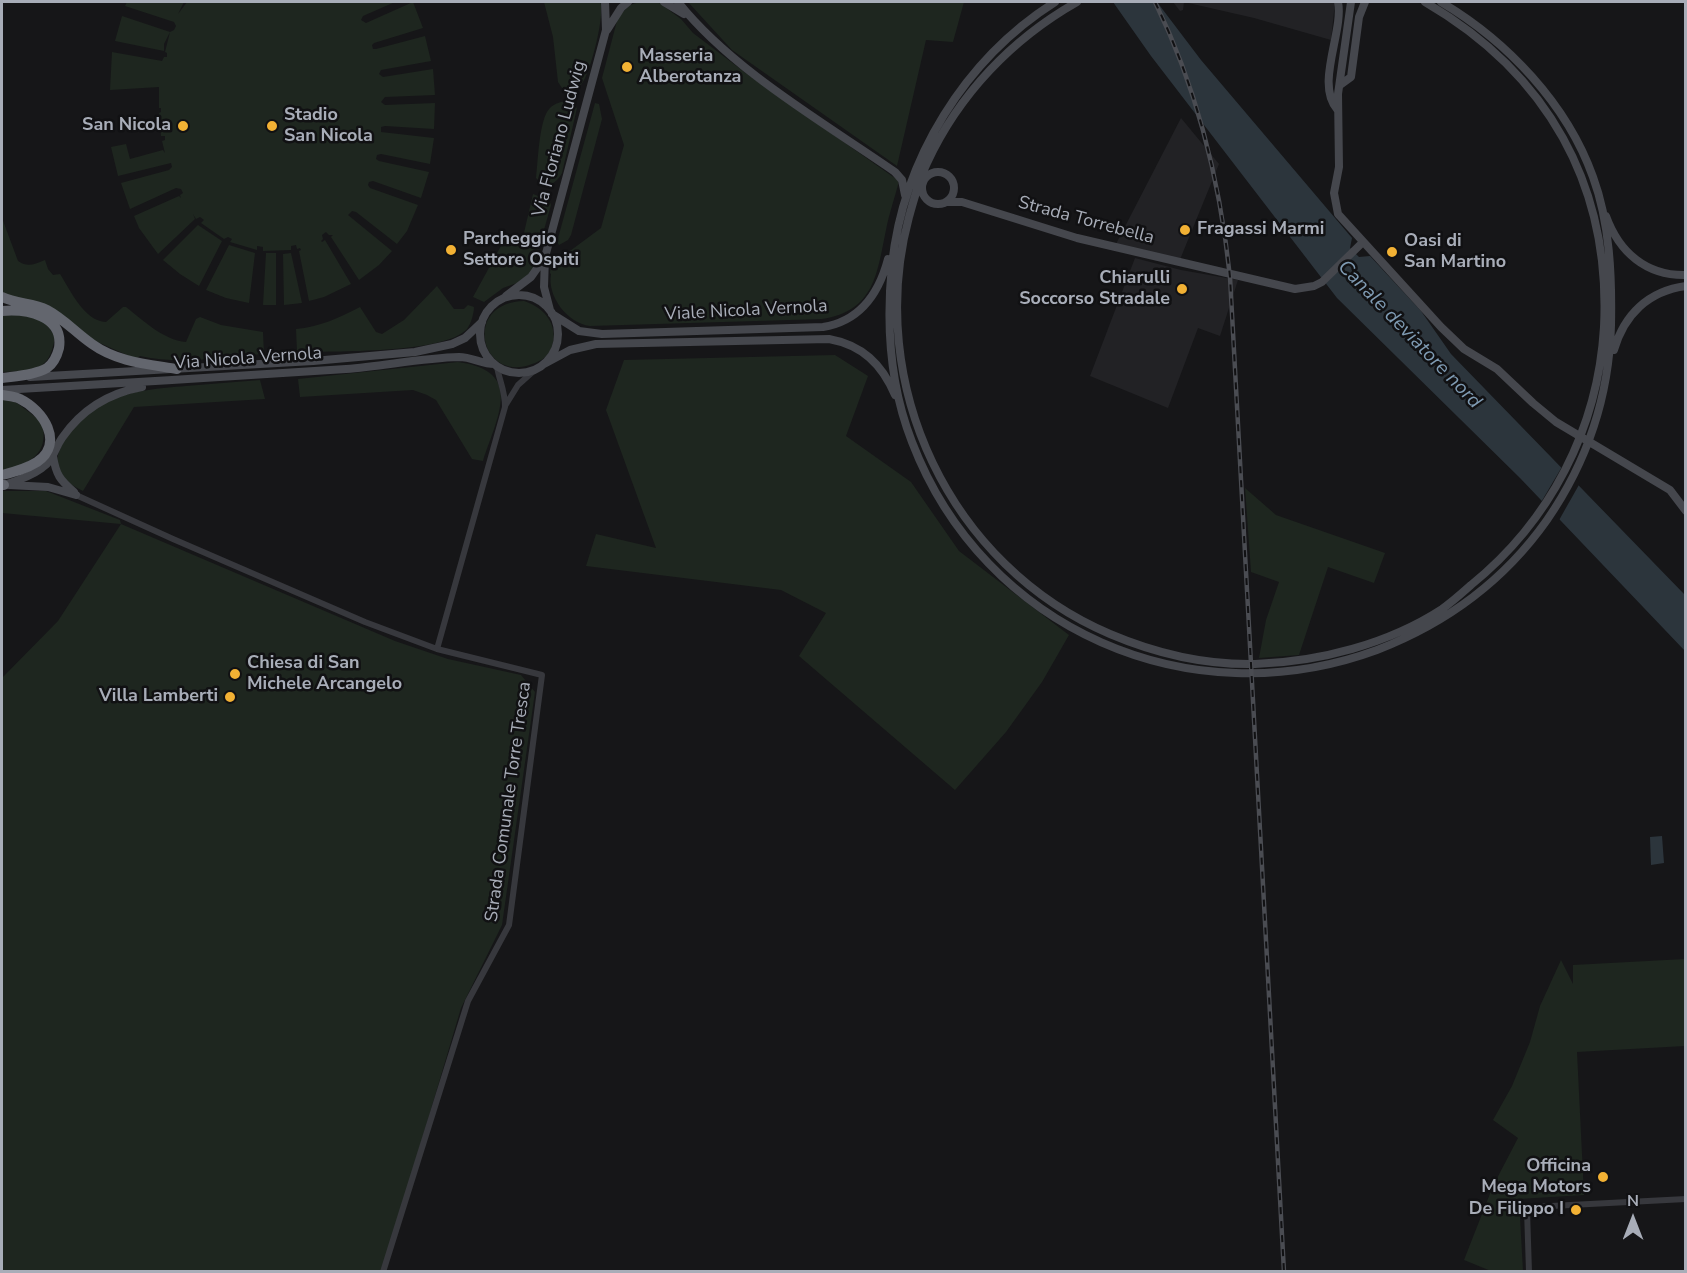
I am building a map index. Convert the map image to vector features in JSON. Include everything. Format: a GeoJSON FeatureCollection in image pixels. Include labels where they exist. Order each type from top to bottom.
{"type":"FeatureCollection","features":[{"type":"Feature","properties":{"kind":"highway"},"geometry":{"type":"LineString","coordinates":[[2,297],[45,309],[94,346],[110,354],[131,362],[177,369]]}},
{"type":"Feature","properties":{"kind":"highway"},"geometry":{"type":"LineString","coordinates":[[2,311],[23,311],[40,315],[51,322],[57,331],[60,343],[53,363],[45,369],[2,378]]}},
{"type":"Feature","properties":{"kind":"highway"},"geometry":{"type":"LineString","coordinates":[[2,392],[19,398],[44,418],[49,428],[51,442],[47,452],[38,462],[2,482]]}},
{"type":"Feature","properties":{"kind":"main road"},"geometry":{"type":"LineString","coordinates":[[604,2],[606,30]]}},
{"type":"Feature","properties":{"kind":"main road"},"geometry":{"type":"LineString","coordinates":[[606,30],[628,2]]}},
{"type":"Feature","properties":{"kind":"main road"},"geometry":{"type":"LineString","coordinates":[[664,2],[693,20]]}},
{"type":"Feature","properties":{"kind":"main road"},"geometry":{"type":"LineString","coordinates":[[678,2],[720,46],[755,74],[895,172],[902,180],[905,198]]}},
{"type":"Feature","properties":{"kind":"main road"},"geometry":{"type":"LineString","coordinates":[[1077,2],[1057,13],[1016,43],[986,72],[921,166],[900,258],[897,317],[900,363],[914,419],[936,472],[968,522],[1011,570],[1067,613],[1086,623],[1137,645],[1182,658],[1217,673]]}},
{"type":"Feature","properties":{"kind":"main road"},"geometry":{"type":"LineString","coordinates":[[1337,110],[1330,94],[1330,73],[1338,2]]}},
{"type":"Feature","properties":{"kind":"main road"},"geometry":{"type":"LineString","coordinates":[[1351,2],[1337,110],[1339,167],[1334,193],[1338,214],[1464,349],[1497,369],[1543,412],[1670,490],[1686,511]]}},
{"type":"Feature","properties":{"kind":"main road"},"geometry":{"type":"LineString","coordinates":[[1340,85],[1351,77],[1361,9],[1365,2]]}},
{"type":"Feature","properties":{"kind":"main road"},"geometry":{"type":"LineString","coordinates":[[1051,4],[1000,44],[973,75],[943,116],[905,198],[895,235],[889,327],[902,411],[911,441],[932,485],[962,532],[1001,576],[1021,594],[1061,622],[1104,645],[1156,663],[1217,673],[1274,673],[1327,665],[1354,658],[1402,640],[1442,619],[1485,589],[1502,574],[1534,539],[1566,490],[1585,434],[1598,378],[1604,310],[1601,249],[1593,209],[1567,145],[1541,102],[1521,78],[1472,33],[1425,2]]}},
{"type":"Feature","properties":{"kind":"main road"},"geometry":{"type":"LineString","coordinates":[[1442,2],[1471,21],[1510,54],[1547,96],[1573,135],[1591,170],[1612,230],[1628,254],[1656,271],[1684,275]]}},
{"type":"Feature","properties":{"kind":"main road"},"geometry":{"type":"LineString","coordinates":[[990,56],[1016,43],[1036,14]]}},
{"type":"Feature","properties":{"kind":"main road","name":"Via Floriano Ludwig"},"geometry":{"type":"LineString","coordinates":[[545,257],[606,30]]}},
{"type":"Feature","properties":{"kind":"main road"},"geometry":{"type":"LineString","coordinates":[[1510,54],[1521,78],[1547,96]]}},
{"type":"Feature","properties":{"kind":"main road"},"geometry":{"type":"LineString","coordinates":[[895,172],[906,173],[921,166]]}},
{"type":"Feature","properties":{"kind":"main road"},"geometry":{"type":"LineString","coordinates":[[921,166],[923,183]]}},
{"type":"Feature","properties":{"kind":"main road"},"geometry":{"type":"LineString","coordinates":[[916,194],[931,173],[946,173],[953,181],[956,196],[962,202]]}},
{"type":"Feature","properties":{"kind":"main road","name":"Strada Torrebella"},"geometry":{"type":"LineString","coordinates":[[923,183],[924,195],[936,204],[962,202],[1077,238],[1284,287],[1305,288],[1322,282],[1363,242]]}},
{"type":"Feature","properties":{"kind":"main road"},"geometry":{"type":"LineString","coordinates":[[1597,188],[1611,278],[1610,352],[1606,386]]}},
{"type":"Feature","properties":{"kind":"main road"},"geometry":{"type":"LineString","coordinates":[[946,202],[955,191]]}},
{"type":"Feature","properties":{"kind":"main road","name":"Viale Nicola Vernola"},"geometry":{"type":"LineString","coordinates":[[551,312],[579,331],[602,334],[830,326],[844,321],[859,311],[877,291],[895,235]]}},
{"type":"Feature","properties":{"kind":"main road"},"geometry":{"type":"LineString","coordinates":[[545,257],[544,286],[556,324],[558,335],[556,346],[551,356],[540,366],[517,373],[496,365],[483,349],[480,331],[482,322],[488,311],[525,283],[545,257]]}},
{"type":"Feature","properties":{"kind":"main road"},"geometry":{"type":"LineString","coordinates":[[1130,654],[1213,662],[1298,661],[1354,648],[1395,633],[1442,609],[1513,548],[1541,512],[1585,434],[1597,419],[1618,339],[1626,320],[1658,293],[1684,286]]}},
{"type":"Feature","properties":{"kind":"main road"},"geometry":{"type":"LineString","coordinates":[[502,299],[519,295],[528,296],[536,299],[551,312]]}},
{"type":"Feature","properties":{"kind":"main road","name":"Via Nicola Vernola"},"geometry":{"type":"LineString","coordinates":[[2,378],[381,356],[436,349],[465,338],[482,322]]}},
{"type":"Feature","properties":{"kind":"main road","name":"Viale Nicola Vernola"},"geometry":{"type":"LineString","coordinates":[[540,366],[570,350],[596,344],[829,339],[849,344],[878,365],[889,381],[902,411]]}},
{"type":"Feature","properties":{"kind":"main road","name":"Via Nicola Vernola"},"geometry":{"type":"LineString","coordinates":[[2,392],[313,371],[462,357],[496,365]]}},
{"type":"Feature","properties":{"kind":"main road"},"geometry":{"type":"LineString","coordinates":[[2,482],[20,480],[42,468],[53,456],[62,438],[72,426],[103,399],[134,388],[173,381]]}},
{"type":"Feature","properties":{"kind":"main road"},"geometry":{"type":"LineString","coordinates":[[53,456],[56,472],[61,481],[76,495]]}},
{"type":"Feature","properties":{"kind":"main road"},"geometry":{"type":"LineString","coordinates":[[2,482],[48,487],[76,495]]}},
{"type":"Feature","properties":{"kind":"street"},"geometry":{"type":"LineString","coordinates":[[496,365],[504,388],[505,407]]}},
{"type":"Feature","properties":{"kind":"street"},"geometry":{"type":"LineString","coordinates":[[76,495],[365,622],[437,649],[505,407],[518,385],[540,366]]}},
{"type":"Feature","properties":{"kind":"street","name":"Strada Comunale Torre Tresca"},"geometry":{"type":"LineString","coordinates":[[383,1272],[468,1001],[509,925],[542,675],[437,649]]}},
{"type":"Feature","properties":{"kind":"street"},"geometry":{"type":"LineString","coordinates":[[1529,1272],[1527,1210],[1532,1207],[1686,1199]]}},
{"type":"Feature","properties":{"kind":"shaded area","name":"Stadio San Nicola"},"geometry":{"type":"Polygon","coordinates":[[[127,2],[184,2],[178,14],[187,2],[395,2],[363,16],[361,20],[366,23],[413,2],[423,28],[372,45],[373,49],[376,49],[425,36],[431,61],[381,70],[379,74],[383,77],[433,69],[435,95],[385,97],[381,102],[385,105],[435,103],[434,129],[385,126],[381,127],[381,132],[434,138],[430,164],[377,155],[376,159],[379,161],[429,172],[421,198],[373,181],[369,182],[370,188],[418,205],[407,231],[397,244],[356,212],[352,211],[348,215],[392,251],[379,265],[359,280],[331,237],[333,235],[326,232],[322,235],[321,241],[325,240],[351,284],[324,297],[309,301],[299,251],[301,250],[297,249],[296,245],[291,246],[291,250],[263,251],[263,247],[257,246],[257,250],[230,242],[232,239],[228,237],[224,239],[201,223],[204,220],[200,217],[196,219],[193,214],[195,219],[158,254],[139,228],[134,216],[179,196],[181,198],[180,195],[183,193],[181,189],[176,188],[130,209],[121,183],[169,170],[172,167],[171,163],[118,176],[111,147],[126,144],[130,159],[163,150],[165,153],[162,141],[165,140],[165,136],[161,136],[159,87],[110,90],[112,52],[162,61],[164,57],[167,57],[165,52],[170,32],[176,26],[174,22],[125,6],[127,2]]]}},
{"type":"Feature","properties":{"kind":"shaded area"},"geometry":{"type":"Polygon","coordinates":[[[544,2],[600,2],[601,18],[593,57],[585,79],[577,88],[562,88],[558,82],[553,37],[544,2]]]}},
{"type":"Feature","properties":{"kind":"shaded area"},"geometry":{"type":"Polygon","coordinates":[[[639,2],[658,2],[681,19],[693,33],[747,74],[899,181],[876,275],[863,299],[853,308],[840,315],[822,319],[590,326],[574,320],[560,307],[552,291],[551,265],[601,228],[624,145],[602,78],[618,17],[630,5],[639,2]]]}},
{"type":"Feature","properties":{"kind":"shaded area"},"geometry":{"type":"Polygon","coordinates":[[[688,2],[964,2],[953,42],[926,40],[897,166],[732,50],[688,2]]]}},
{"type":"Feature","properties":{"kind":"shaded area"},"geometry":{"type":"Polygon","coordinates":[[[1173,2],[1184,2],[1183,10],[1180,11],[1173,2]]]}},
{"type":"Feature","properties":{"kind":"shaded area"},"geometry":{"type":"Polygon","coordinates":[[[1184,2],[1335,2],[1331,40],[1254,18],[1184,2]]]}},
{"type":"Feature","properties":{"kind":"shaded area"},"geometry":{"type":"Polygon","coordinates":[[[122,16],[170,32],[164,44],[164,51],[115,41],[122,16]]]}},
{"type":"Feature","properties":{"kind":"shaded area"},"geometry":{"type":"Polygon","coordinates":[[[567,101],[577,108],[562,173],[554,183],[543,184],[536,178],[543,121],[552,106],[567,101]]]}},
{"type":"Feature","properties":{"kind":"shaded area"},"geometry":{"type":"Polygon","coordinates":[[[595,103],[599,104],[602,119],[571,235],[568,240],[559,245],[557,242],[595,103]]]}},
{"type":"Feature","properties":{"kind":"shaded area"},"geometry":{"type":"Polygon","coordinates":[[[1181,118],[1219,164],[1179,262],[1116,244],[1181,118]]]}},
{"type":"Feature","properties":{"kind":"shaded area"},"geometry":{"type":"Polygon","coordinates":[[[533,194],[549,200],[551,205],[533,269],[525,280],[503,288],[484,302],[473,297],[502,244],[517,243],[523,237],[533,194]]]}},
{"type":"Feature","properties":{"kind":"shaded area"},"geometry":{"type":"Polygon","coordinates":[[[2,218],[18,261],[28,265],[45,260],[53,275],[60,274],[79,304],[98,320],[106,322],[126,307],[169,338],[186,342],[196,319],[200,317],[221,325],[263,332],[264,354],[186,360],[140,356],[136,359],[2,294],[2,218]]]}},
{"type":"Feature","properties":{"kind":"shaded area"},"geometry":{"type":"Polygon","coordinates":[[[198,225],[222,241],[199,286],[163,260],[198,225]]]}},
{"type":"Feature","properties":{"kind":"shaded area"},"geometry":{"type":"Polygon","coordinates":[[[229,245],[255,253],[249,303],[226,298],[206,290],[229,245]]]}},
{"type":"Feature","properties":{"kind":"shaded area"},"geometry":{"type":"Polygon","coordinates":[[[266,253],[276,253],[276,305],[263,305],[266,253]]]}},
{"type":"Feature","properties":{"kind":"shaded area"},"geometry":{"type":"Polygon","coordinates":[[[291,253],[302,303],[284,305],[283,254],[291,253]]]}},
{"type":"Feature","properties":{"kind":"shaded area"},"geometry":{"type":"Polygon","coordinates":[[[1135,258],[1181,270],[1238,280],[1220,336],[1198,328],[1168,408],[1090,376],[1135,258]]]}},
{"type":"Feature","properties":{"kind":"shaded area"},"geometry":{"type":"Polygon","coordinates":[[[437,286],[454,309],[464,309],[468,305],[474,307],[467,329],[455,337],[436,343],[387,350],[297,352],[296,329],[329,321],[360,307],[376,332],[382,334],[404,320],[437,286]]]}},
{"type":"Feature","properties":{"kind":"shaded area"},"geometry":{"type":"Polygon","coordinates":[[[524,301],[545,314],[554,334],[553,343],[550,351],[542,359],[532,364],[514,367],[500,363],[490,353],[485,341],[485,327],[491,314],[504,305],[524,301]]]}},
{"type":"Feature","properties":{"kind":"shaded area"},"geometry":{"type":"Polygon","coordinates":[[[2,313],[42,316],[55,337],[49,357],[44,363],[31,370],[2,372],[2,313]]]}},
{"type":"Feature","properties":{"kind":"shaded area"},"geometry":{"type":"Polygon","coordinates":[[[835,355],[868,376],[846,436],[911,482],[959,551],[1069,635],[1042,682],[1006,732],[955,790],[799,656],[826,613],[781,590],[586,566],[596,534],[656,548],[606,410],[624,360],[835,355]]]}},
{"type":"Feature","properties":{"kind":"shaded area"},"geometry":{"type":"Polygon","coordinates":[[[458,362],[479,367],[492,375],[499,386],[501,398],[499,413],[483,461],[472,459],[436,400],[413,390],[300,397],[298,379],[458,362]]]}},
{"type":"Feature","properties":{"kind":"shaded area"},"geometry":{"type":"Polygon","coordinates":[[[260,380],[265,399],[134,407],[83,491],[67,481],[60,471],[57,459],[69,433],[95,408],[111,400],[147,390],[260,380]]]}},
{"type":"Feature","properties":{"kind":"shaded area"},"geometry":{"type":"Polygon","coordinates":[[[2,398],[17,403],[42,422],[44,434],[43,443],[35,456],[2,472],[2,398]]]}},
{"type":"Feature","properties":{"kind":"shaded area"},"geometry":{"type":"Polygon","coordinates":[[[1245,488],[1276,515],[1385,553],[1374,583],[1328,567],[1299,655],[1259,658],[1266,620],[1279,582],[1251,572],[1245,488]]]}},
{"type":"Feature","properties":{"kind":"shaded area"},"geometry":{"type":"Polygon","coordinates":[[[2,491],[46,491],[120,520],[121,524],[2,513],[2,491]]]}},
{"type":"Feature","properties":{"kind":"shaded area"},"geometry":{"type":"Polygon","coordinates":[[[121,524],[395,641],[448,659],[521,675],[535,692],[502,925],[461,1008],[383,1271],[2,1272],[2,678],[58,621],[121,524]]]}},
{"type":"Feature","properties":{"kind":"shaded area"},"geometry":{"type":"Polygon","coordinates":[[[1685,959],[1685,1046],[1577,1052],[1584,1195],[1519,1199],[1523,1271],[1491,1271],[1464,1260],[1493,1186],[1518,1138],[1493,1120],[1512,1086],[1530,1042],[1540,1006],[1561,960],[1573,984],[1573,965],[1685,959]]]}},
{"type":"Feature","properties":{"kind":"water","name":"Canale deviatore nord"},"geometry":{"type":"Polygon","coordinates":[[[1113,2],[1157,2],[1201,60],[1352,238],[1350,248],[1359,257],[1370,256],[1421,311],[1451,354],[1685,595],[1685,651],[1520,478],[1337,298],[1151,56],[1113,2]]]}},
{"type":"Feature","properties":{"kind":"water"},"geometry":{"type":"Polygon","coordinates":[[[1662,836],[1664,863],[1651,865],[1650,837],[1662,836]]]}},
{"type":"Feature","properties":{"kind":"pier"},"geometry":{"type":"Polygon","coordinates":[[[1563,465],[1580,483],[1558,522],[1540,504],[1563,465]]]}},
{"type":"Feature","properties":{"kind":"railway"},"geometry":{"type":"LineString","coordinates":[[1155,2],[1195,102],[1213,171],[1230,277],[1284,1272]]}},
{"type":"Feature","properties":{"kind":"place","name":"Masseria Alberotanza"},"geometry":{"type":"Point","coordinates":[627,67]}},
{"type":"Feature","properties":{"kind":"place","name":"San Nicola"},"geometry":{"type":"Point","coordinates":[183,126]}},
{"type":"Feature","properties":{"kind":"place","name":"Stadio San Nicola"},"geometry":{"type":"Point","coordinates":[272,126]}},
{"type":"Feature","properties":{"kind":"place","name":"Fragassi Marmi"},"geometry":{"type":"Point","coordinates":[1185,230]}},
{"type":"Feature","properties":{"kind":"place","name":"Parcheggio Settore Ospiti"},"geometry":{"type":"Point","coordinates":[451,250]}},
{"type":"Feature","properties":{"kind":"place","name":"Oasi di San Martino"},"geometry":{"type":"Point","coordinates":[1392,252]}},
{"type":"Feature","properties":{"kind":"place","name":"Chiarulli Soccorso Stradale"},"geometry":{"type":"Point","coordinates":[1182,289]}},
{"type":"Feature","properties":{"kind":"place","name":"Chiesa di San Michele Arcangelo"},"geometry":{"type":"Point","coordinates":[235,674]}},
{"type":"Feature","properties":{"kind":"place","name":"Villa Lamberti"},"geometry":{"type":"Point","coordinates":[230,697]}},
{"type":"Feature","properties":{"kind":"place","name":"Officina Mega Motors"},"geometry":{"type":"Point","coordinates":[1603,1177]}},
{"type":"Feature","properties":{"kind":"place","name":"De Filippo I"},"geometry":{"type":"Point","coordinates":[1576,1210]}}]}
